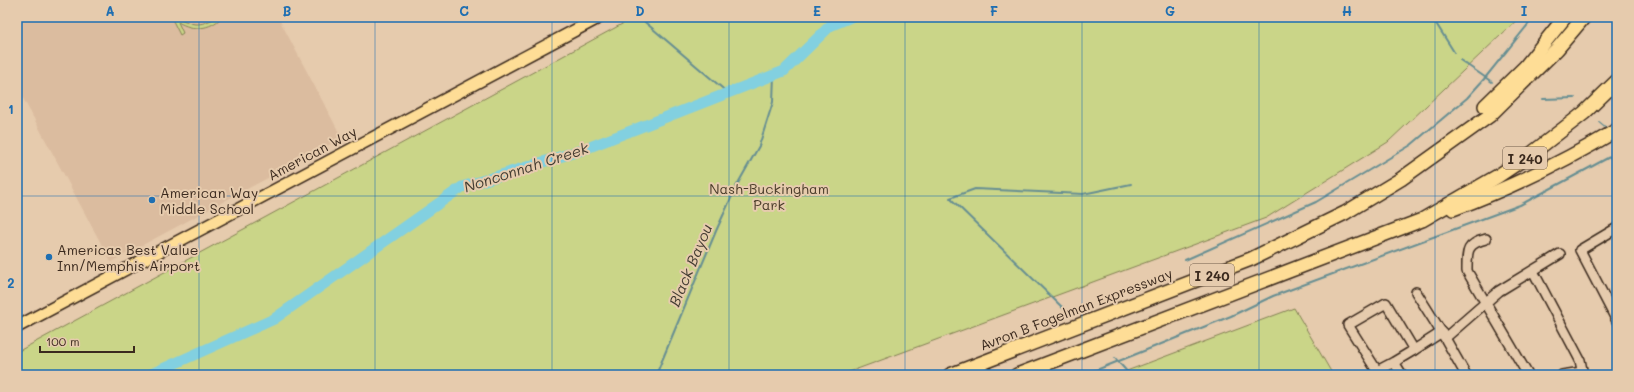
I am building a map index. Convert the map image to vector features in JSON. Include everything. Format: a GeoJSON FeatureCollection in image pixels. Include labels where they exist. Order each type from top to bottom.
{"type":"FeatureCollection","features":[{"type":"Feature","properties":{"kind":"highway"},"geometry":{"type":"LineString","coordinates":[[1456,139],[1478,113],[1525,67],[1565,17]]}},
{"type":"Feature","properties":{"kind":"highway","name":"Avron B Fogelman Expressway"},"geometry":{"type":"LineString","coordinates":[[950,375],[1252,259],[1326,224],[1421,165],[1488,116],[1557,49],[1584,17]]}},
{"type":"Feature","properties":{"kind":"highway","name":"I 240"},"geometry":{"type":"LineString","coordinates":[[1017,375],[1422,220],[1498,176],[1531,154],[1584,113],[1617,81]]}},
{"type":"Feature","properties":{"kind":"highway"},"geometry":{"type":"LineString","coordinates":[[1422,220],[1481,199],[1539,172],[1617,130]]}},
{"type":"Feature","properties":{"kind":"main road","name":"American Way"},"geometry":{"type":"LineString","coordinates":[[17,327],[600,17]]}},
{"type":"Feature","properties":{"kind":"street"},"geometry":{"type":"LineString","coordinates":[[1617,228],[1580,250],[1614,307],[1617,321]]}},
{"type":"Feature","properties":{"kind":"street"},"geometry":{"type":"LineString","coordinates":[[1486,239],[1471,244],[1467,256],[1467,271],[1528,375]]}},
{"type":"Feature","properties":{"kind":"street"},"geometry":{"type":"LineString","coordinates":[[1414,350],[1386,303],[1348,325],[1377,371],[1444,335],[1486,304],[1499,291],[1560,254]]}},
{"type":"Feature","properties":{"kind":"street"},"geometry":{"type":"LineString","coordinates":[[1533,271],[1580,360],[1583,373],[1562,375]]}},
{"type":"Feature","properties":{"kind":"street"},"geometry":{"type":"LineString","coordinates":[[1416,292],[1444,335],[1466,375]]}},
{"type":"Feature","properties":{"kind":"street"},"geometry":{"type":"LineString","coordinates":[[1394,362],[1402,375]]}},
{"type":"Feature","properties":{"kind":"shaded area","name":"American Way Middle School"},"geometry":{"type":"Polygon","coordinates":[[[17,17],[278,17],[342,138],[111,262],[17,87],[17,17]]]}},
{"type":"Feature","properties":{"kind":"green space"},"geometry":{"type":"Polygon","coordinates":[[[171,17],[199,24],[222,17],[212,25],[201,28],[190,27],[178,22],[183,33],[180,35],[171,17]]]}},
{"type":"Feature","properties":{"kind":"green space","name":"Nash-Buckingham Park"},"geometry":{"type":"Polygon","coordinates":[[[635,17],[1520,17],[1388,142],[1266,218],[841,375],[17,375],[17,352],[635,17]]]}},
{"type":"Feature","properties":{"kind":"green space"},"geometry":{"type":"Polygon","coordinates":[[[1294,308],[1333,375],[1116,375],[1294,308]]]}},
{"type":"Feature","properties":{"kind":"waterway"},"geometry":{"type":"LineString","coordinates":[[639,17],[728,93]]}},
{"type":"Feature","properties":{"kind":"waterway","name":"Nonconnah Creek"},"geometry":{"type":"LineString","coordinates":[[149,375],[274,319],[462,187],[582,150],[784,71],[830,26],[851,17]]}},
{"type":"Feature","properties":{"kind":"waterway"},"geometry":{"type":"LineString","coordinates":[[1432,17],[1454,52]]}},
{"type":"Feature","properties":{"kind":"waterway"},"geometry":{"type":"LineString","coordinates":[[1185,260],[1316,202],[1411,145],[1467,98],[1534,17]]}},
{"type":"Feature","properties":{"kind":"waterway"},"geometry":{"type":"LineString","coordinates":[[1460,60],[1492,82]]}},
{"type":"Feature","properties":{"kind":"waterway","name":"Black Bayou"},"geometry":{"type":"LineString","coordinates":[[656,375],[716,231],[737,185],[759,146],[773,102],[774,75]]}},
{"type":"Feature","properties":{"kind":"waterway"},"geometry":{"type":"LineString","coordinates":[[1543,99],[1575,98]]}},
{"type":"Feature","properties":{"kind":"waterway"},"geometry":{"type":"LineString","coordinates":[[1599,122],[1606,128]]}},
{"type":"Feature","properties":{"kind":"waterway"},"geometry":{"type":"LineString","coordinates":[[1084,375],[1231,316],[1273,296],[1520,205],[1617,153]]}},
{"type":"Feature","properties":{"kind":"waterway"},"geometry":{"type":"LineString","coordinates":[[1066,311],[950,198],[975,189],[1083,194],[1131,184]]}},
{"type":"Feature","properties":{"kind":"waterway"},"geometry":{"type":"LineString","coordinates":[[1115,358],[1130,375]]}},
{"type":"Feature","properties":{"kind":"place","name":"American Way Middle School"},"geometry":{"type":"Point","coordinates":[152,200]}},
{"type":"Feature","properties":{"kind":"place","name":"Americas Best Value Inn/Memphis Airport"},"geometry":{"type":"Point","coordinates":[49,257]}}]}
